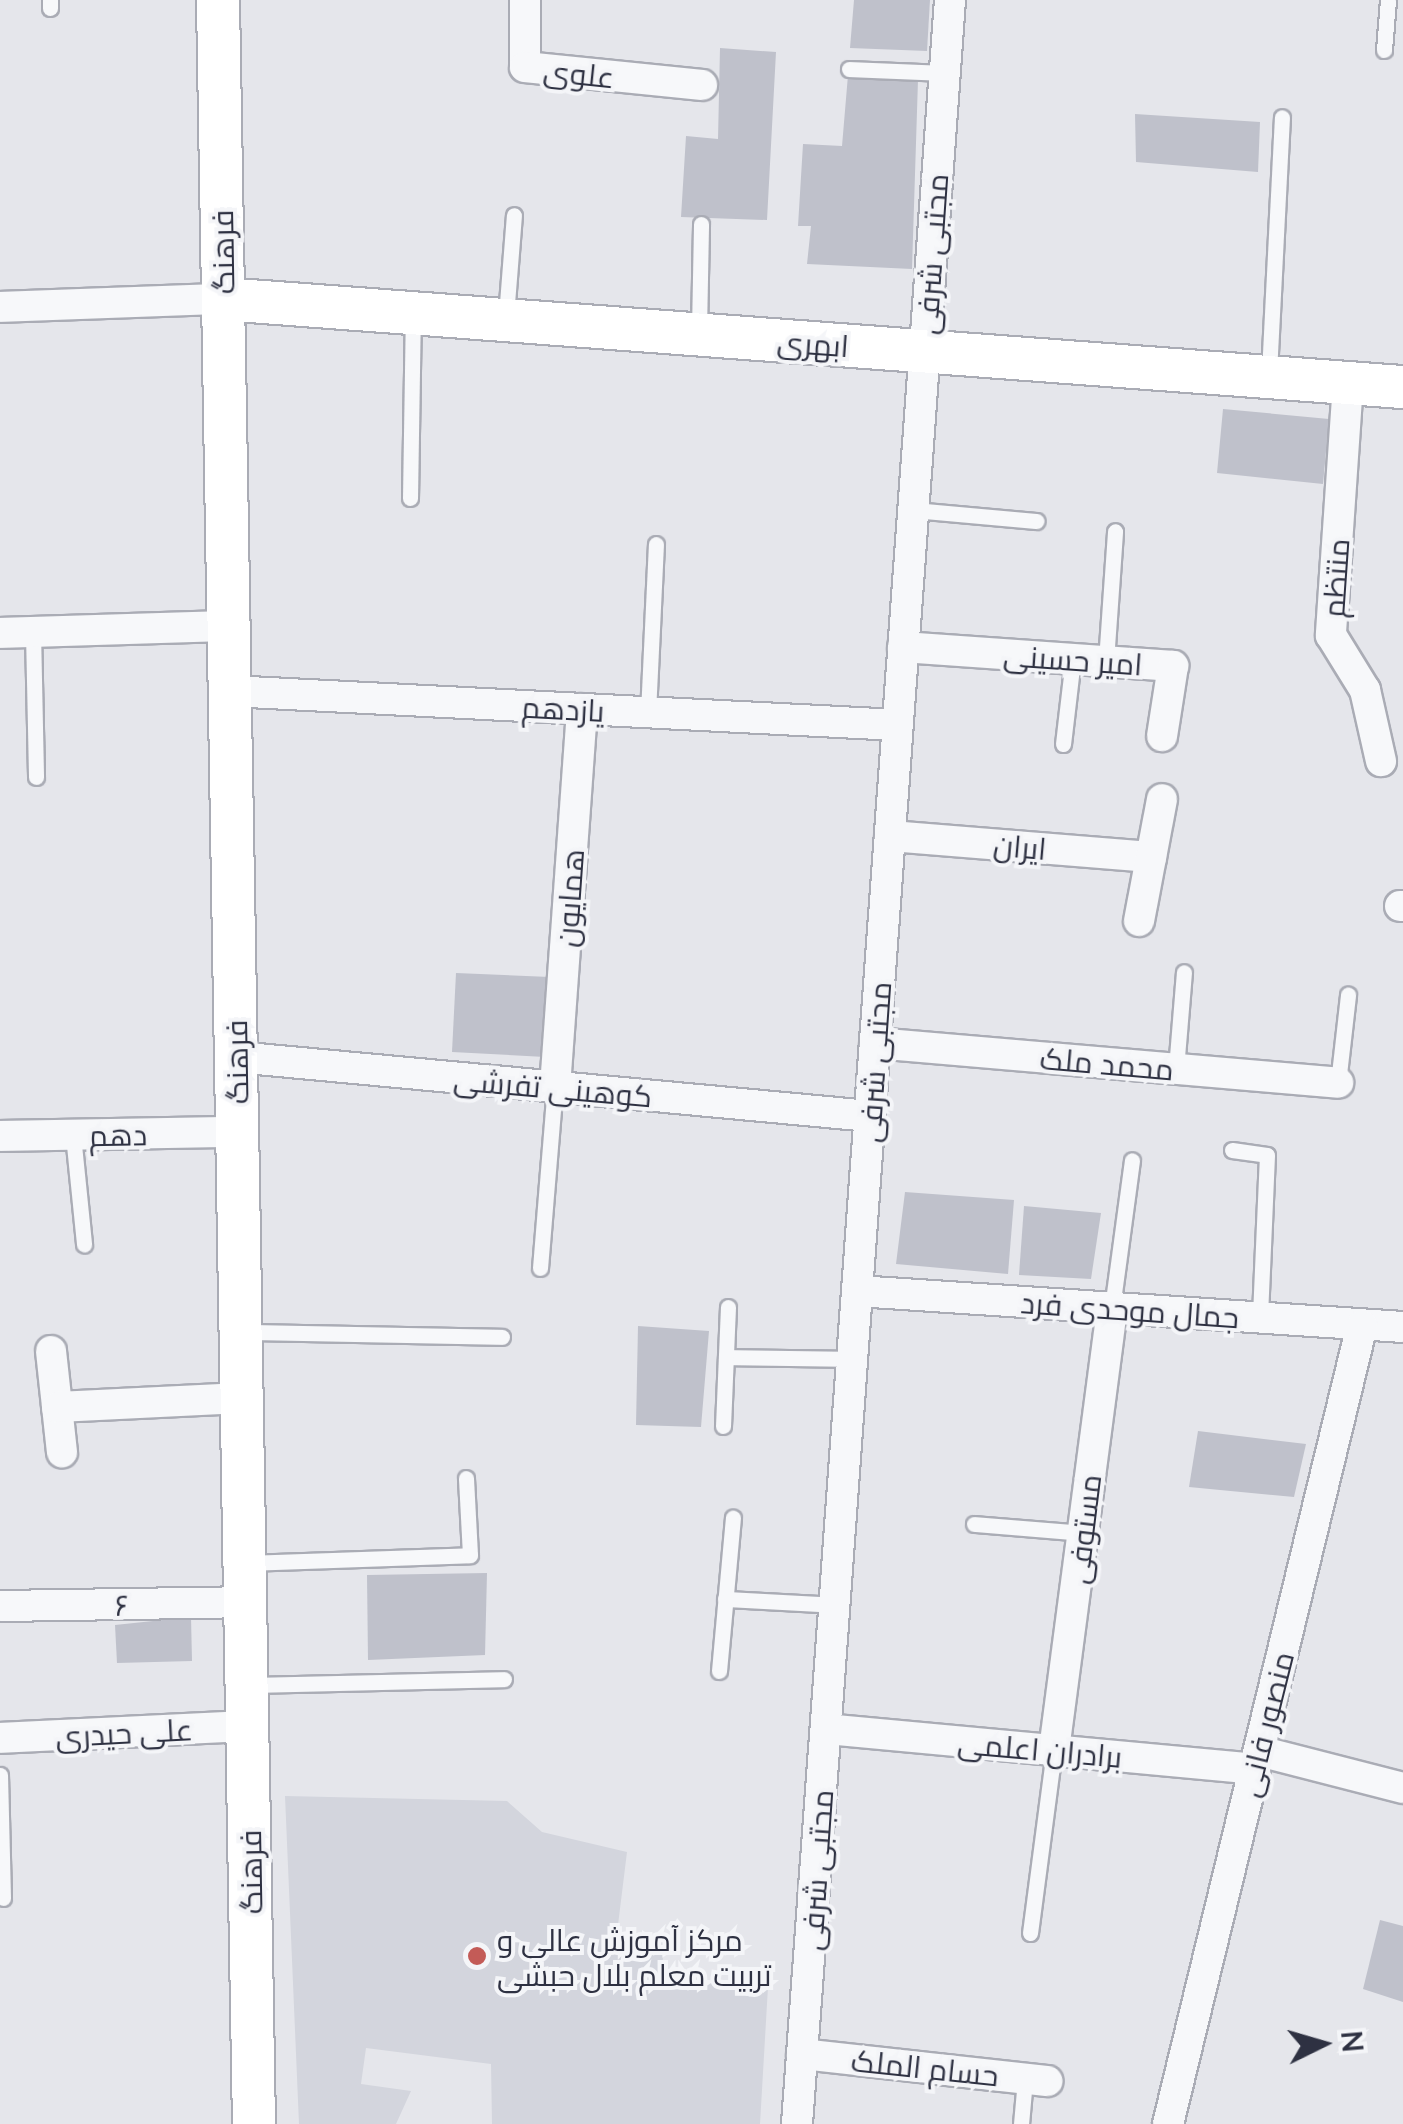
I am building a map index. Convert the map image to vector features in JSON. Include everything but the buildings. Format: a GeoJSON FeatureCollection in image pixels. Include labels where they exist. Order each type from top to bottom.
{"type":"FeatureCollection","features":[{"type":"Feature","properties":{"kind":"street","name":"فرهنگ"},"geometry":{"type":"LineString","coordinates":[[218,0],[254,2124]]}},
{"type":"Feature","properties":{"kind":"street","name":"علوی"},"geometry":{"type":"LineString","coordinates":[[525,0],[525,66],[702,85]]}},
{"type":"Feature","properties":{"kind":"street","name":"مجتبی شرفی"},"geometry":{"type":"LineString","coordinates":[[797,2124],[950,0]]}},
{"type":"Feature","properties":{"kind":"street"},"geometry":{"type":"LineString","coordinates":[[0,307],[223,298]]}},
{"type":"Feature","properties":{"kind":"street","name":"ابهری"},"geometry":{"type":"LineString","coordinates":[[223,298],[1403,387]]}},
{"type":"Feature","properties":{"kind":"street","name":"منتظم"},"geometry":{"type":"LineString","coordinates":[[1348,383],[1331,635],[1364,690],[1381,761]]}},
{"type":"Feature","properties":{"kind":"street"},"geometry":{"type":"LineString","coordinates":[[0,633],[227,626]]}},
{"type":"Feature","properties":{"kind":"street","name":"امیر حسینی"},"geometry":{"type":"LineString","coordinates":[[903,647],[1173,666],[1162,736]]}},
{"type":"Feature","properties":{"kind":"street","name":"یازدهم"},"geometry":{"type":"LineString","coordinates":[[229,691],[897,725]]}},
{"type":"Feature","properties":{"kind":"street","name":"همایون"},"geometry":{"type":"LineString","coordinates":[[555,1087],[582,710]]}},
{"type":"Feature","properties":{"kind":"street"},"geometry":{"type":"LineString","coordinates":[[1138,921],[1162,798]]}},
{"type":"Feature","properties":{"kind":"street","name":"ایران"},"geometry":{"type":"LineString","coordinates":[[890,836],[1151,857]]}},
{"type":"Feature","properties":{"kind":"street","name":"محمد ملک"},"geometry":{"type":"LineString","coordinates":[[875,1043],[1338,1084]]}},
{"type":"Feature","properties":{"kind":"street","name":"کوهینی تفرشی"},"geometry":{"type":"LineString","coordinates":[[236,1057],[869,1116]]}},
{"type":"Feature","properties":{"kind":"street","name":"دهم"},"geometry":{"type":"LineString","coordinates":[[0,1136],[237,1132]]}},
{"type":"Feature","properties":{"kind":"street","name":"جمال موحدی فرد"},"geometry":{"type":"LineString","coordinates":[[857,1291],[1403,1328]]}},
{"type":"Feature","properties":{"kind":"street","name":"مستوفی"},"geometry":{"type":"LineString","coordinates":[[1054,1750],[1112,1308]]}},
{"type":"Feature","properties":{"kind":"street","name":"منصور فانی"},"geometry":{"type":"LineString","coordinates":[[1168,2124],[1362,1325]]}},
{"type":"Feature","properties":{"kind":"street"},"geometry":{"type":"LineString","coordinates":[[52,1352],[62,1452]]}},
{"type":"Feature","properties":{"kind":"street"},"geometry":{"type":"LineString","coordinates":[[57,1407],[242,1398]]}},
{"type":"Feature","properties":{"kind":"street","name":"۶"},"geometry":{"type":"LineString","coordinates":[[0,1606],[245,1583]]}},
{"type":"Feature","properties":{"kind":"street","name":"علی حیدری"},"geometry":{"type":"LineString","coordinates":[[0,1738],[247,1706]]}},
{"type":"Feature","properties":{"kind":"street","name":"برادران اعلمی"},"geometry":{"type":"LineString","coordinates":[[826,1729],[1054,1750],[1257,1760],[1403,1788]]}},
{"type":"Feature","properties":{"kind":"street","name":"حسام الملک"},"geometry":{"type":"LineString","coordinates":[[802,2054],[1037,2080]]}},
{"type":"Feature","properties":{"kind":"lane"},"geometry":{"type":"LineString","coordinates":[[1384,50],[1388,0]]}},
{"type":"Feature","properties":{"kind":"lane"},"geometry":{"type":"LineString","coordinates":[[850,69],[944,74]]}},
{"type":"Feature","properties":{"kind":"lane"},"geometry":{"type":"LineString","coordinates":[[1269,377],[1282,117]]}},
{"type":"Feature","properties":{"kind":"lane"},"geometry":{"type":"LineString","coordinates":[[505,320],[514,215]]}},
{"type":"Feature","properties":{"kind":"lane"},"geometry":{"type":"LineString","coordinates":[[699,335],[701,224]]}},
{"type":"Feature","properties":{"kind":"lane"},"geometry":{"type":"LineString","coordinates":[[410,498],[413,313]]}},
{"type":"Feature","properties":{"kind":"lane"},"geometry":{"type":"LineString","coordinates":[[914,510],[1037,521]]}},
{"type":"Feature","properties":{"kind":"lane"},"geometry":{"type":"LineString","coordinates":[[1106,661],[1114,531]]}},
{"type":"Feature","properties":{"kind":"lane"},"geometry":{"type":"LineString","coordinates":[[648,713],[656,544]]}},
{"type":"Feature","properties":{"kind":"lane"},"geometry":{"type":"LineString","coordinates":[[33,632],[36,778]]}},
{"type":"Feature","properties":{"kind":"lane"},"geometry":{"type":"LineString","coordinates":[[1064,744],[1073,659]]}},
{"type":"Feature","properties":{"kind":"lane"},"geometry":{"type":"LineString","coordinates":[[1176,1069],[1184,972]]}},
{"type":"Feature","properties":{"kind":"lane"},"geometry":{"type":"LineString","coordinates":[[1338,1084],[1348,994]]}},
{"type":"Feature","properties":{"kind":"lane"},"geometry":{"type":"LineString","coordinates":[[540,1268],[555,1087]]}},
{"type":"Feature","properties":{"kind":"lane"},"geometry":{"type":"LineString","coordinates":[[73,1134],[84,1244]]}},
{"type":"Feature","properties":{"kind":"lane"},"geometry":{"type":"LineString","coordinates":[[1232,1150],[1267,1155],[1260,1318]]}},
{"type":"Feature","properties":{"kind":"lane"},"geometry":{"type":"LineString","coordinates":[[1112,1308],[1132,1160]]}},
{"type":"Feature","properties":{"kind":"lane"},"geometry":{"type":"LineString","coordinates":[[723,1426],[728,1307]]}},
{"type":"Feature","properties":{"kind":"lane"},"geometry":{"type":"LineString","coordinates":[[240,1332],[502,1338]]}},
{"type":"Feature","properties":{"kind":"lane"},"geometry":{"type":"LineString","coordinates":[[726,1357],[852,1358]]}},
{"type":"Feature","properties":{"kind":"lane"},"geometry":{"type":"LineString","coordinates":[[245,1583],[470,1554],[466,1478]]}},
{"type":"Feature","properties":{"kind":"lane"},"geometry":{"type":"LineString","coordinates":[[718,1670],[732,1518]]}},
{"type":"Feature","properties":{"kind":"lane"},"geometry":{"type":"LineString","coordinates":[[974,1524],[1083,1533]]}},
{"type":"Feature","properties":{"kind":"lane"},"geometry":{"type":"LineString","coordinates":[[725,1598],[835,1604]]}},
{"type":"Feature","properties":{"kind":"lane"},"geometry":{"type":"LineString","coordinates":[[247,1706],[504,1679]]}},
{"type":"Feature","properties":{"kind":"lane"},"geometry":{"type":"LineString","coordinates":[[1030,1934],[1054,1750]]}},
{"type":"Feature","properties":{"kind":"lane"},"geometry":{"type":"LineString","coordinates":[[0,1775],[4,1898]]}},
{"type":"Feature","properties":{"kind":"lane"},"geometry":{"type":"LineString","coordinates":[[1021,2124],[1037,2080]]}},
{"type":"Feature","properties":{"kind":"shaded area","name":"مرکز آموزش عالی و تربیت معلم بلال حبشی"},"geometry":{"type":"Polygon","coordinates":[[[285,1796],[507,1801],[542,1832],[627,1852],[617,1933],[664,1935],[662,1977],[768,1987],[760,2124],[492,2124],[491,2064],[366,2048],[361,2084],[411,2091],[396,2124],[299,2124],[285,1796]]]}},
{"type":"Feature","properties":{"kind":"place","name":"مرکز آموزش عالی و تربیت معلم بلال حبشی"},"geometry":{"type":"Point","coordinates":[477,1956]}}]}
